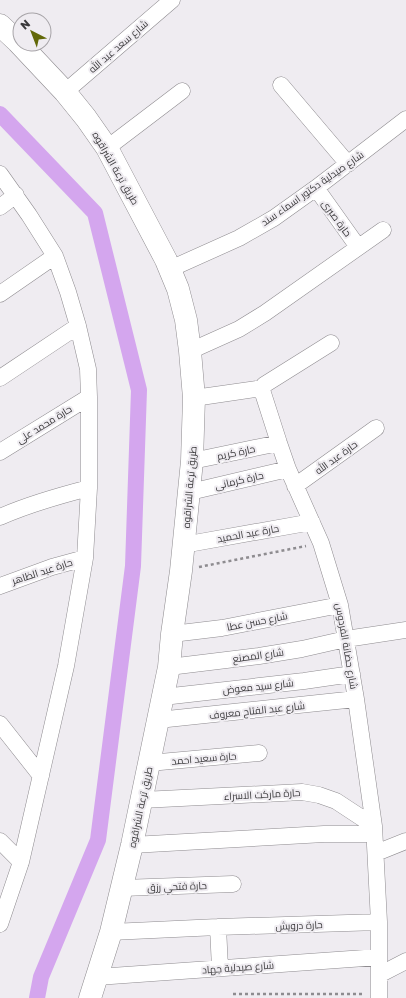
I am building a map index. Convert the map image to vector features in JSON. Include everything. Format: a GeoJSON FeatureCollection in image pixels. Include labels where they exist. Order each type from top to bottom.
{"type":"FeatureCollection","features":[{"type":"Feature","properties":{"kind":"street","name":"شارع سعد عبد الله"},"geometry":{"type":"LineString","coordinates":[[65,92],[172,0]]}},
{"type":"Feature","properties":{"kind":"street","name":"طريق ترعة الشراقوه"},"geometry":{"type":"LineString","coordinates":[[0,25],[65,92],[107,148],[166,260],[178,289],[186,320],[190,351],[194,398],[190,492],[169,667],[142,800],[122,888],[111,932],[90,998]]}},
{"type":"Feature","properties":{"kind":"street"},"geometry":{"type":"LineString","coordinates":[[281,85],[348,164]]}},
{"type":"Feature","properties":{"kind":"street"},"geometry":{"type":"LineString","coordinates":[[107,148],[182,91]]}},
{"type":"Feature","properties":{"kind":"street","name":"شارع صيدلية دكتور اسماء سند"},"geometry":{"type":"LineString","coordinates":[[170,270],[239,238],[274,218],[406,119]]}},
{"type":"Feature","properties":{"kind":"street"},"geometry":{"type":"LineString","coordinates":[[0,174],[55,256],[78,326],[88,369],[89,397],[89,488],[85,558],[66,666],[22,862],[0,924]]}},
{"type":"Feature","properties":{"kind":"street","name":"حارة صبرى"},"geometry":{"type":"LineString","coordinates":[[316,188],[358,247]]}},
{"type":"Feature","properties":{"kind":"street"},"geometry":{"type":"LineString","coordinates":[[0,207],[16,196]]}},
{"type":"Feature","properties":{"kind":"street"},"geometry":{"type":"LineString","coordinates":[[190,351],[243,327],[383,230]]}},
{"type":"Feature","properties":{"kind":"street"},"geometry":{"type":"LineString","coordinates":[[0,294],[55,256]]}},
{"type":"Feature","properties":{"kind":"street"},"geometry":{"type":"LineString","coordinates":[[0,378],[78,326]]}},
{"type":"Feature","properties":{"kind":"street"},"geometry":{"type":"LineString","coordinates":[[194,398],[263,388],[331,343]]}},
{"type":"Feature","properties":{"kind":"street","name":"شارع حضانة الفردوس"},"geometry":{"type":"LineString","coordinates":[[263,388],[262,393],[288,469],[321,543],[340,605],[356,700],[374,830],[379,922],[379,996]]}},
{"type":"Feature","properties":{"kind":"street","name":"حارة محمد على"},"geometry":{"type":"LineString","coordinates":[[0,452],[89,397]]}},
{"type":"Feature","properties":{"kind":"street","name":"حارة عبد الله"},"geometry":{"type":"LineString","coordinates":[[295,486],[376,428]]}},
{"type":"Feature","properties":{"kind":"street","name":"حارة كريم"},"geometry":{"type":"LineString","coordinates":[[192,461],[279,443]]}},
{"type":"Feature","properties":{"kind":"street","name":"حارة كرمانى"},"geometry":{"type":"LineString","coordinates":[[190,492],[288,469]]}},
{"type":"Feature","properties":{"kind":"street"},"geometry":{"type":"LineString","coordinates":[[0,517],[54,497],[89,488]]}},
{"type":"Feature","properties":{"kind":"street","name":"حارة عبد الحميد"},"geometry":{"type":"LineString","coordinates":[[183,545],[312,522]]}},
{"type":"Feature","properties":{"kind":"street","name":"حارة عبد الظاهر"},"geometry":{"type":"LineString","coordinates":[[0,586],[52,567],[85,558]]}},
{"type":"Feature","properties":{"kind":"street","name":"شارع حسن عطا"},"geometry":{"type":"LineString","coordinates":[[172,634],[222,628],[340,605]]}},
{"type":"Feature","properties":{"kind":"street","name":"شارع المصنع"},"geometry":{"type":"LineString","coordinates":[[169,667],[273,654],[406,630]]}},
{"type":"Feature","properties":{"kind":"street","name":"شارع سيد معوض"},"geometry":{"type":"LineString","coordinates":[[163,697],[352,674]]}},
{"type":"Feature","properties":{"kind":"street","name":"شارع عبد الفتاح معروف"},"geometry":{"type":"LineString","coordinates":[[158,720],[356,700]]}},
{"type":"Feature","properties":{"kind":"street"},"geometry":{"type":"LineString","coordinates":[[0,724],[41,776]]}},
{"type":"Feature","properties":{"kind":"street","name":"حارة سعيد احمد"},"geometry":{"type":"LineString","coordinates":[[149,763],[259,753]]}},
{"type":"Feature","properties":{"kind":"street","name":"حارة ماركت الاسراء"},"geometry":{"type":"LineString","coordinates":[[142,800],[302,792],[320,795],[336,801],[374,830]]}},
{"type":"Feature","properties":{"kind":"street"},"geometry":{"type":"LineString","coordinates":[[132,845],[374,830]]}},
{"type":"Feature","properties":{"kind":"street"},"geometry":{"type":"LineString","coordinates":[[0,841],[22,862]]}},
{"type":"Feature","properties":{"kind":"street"},"geometry":{"type":"LineString","coordinates":[[376,853],[406,841]]}},
{"type":"Feature","properties":{"kind":"street","name":"حارة فتحي رزق"},"geometry":{"type":"LineString","coordinates":[[122,888],[233,884]]}},
{"type":"Feature","properties":{"kind":"street","name":"حارة درويش"},"geometry":{"type":"LineString","coordinates":[[111,932],[379,922]]}},
{"type":"Feature","properties":{"kind":"street"},"geometry":{"type":"LineString","coordinates":[[218,927],[220,968]]}},
{"type":"Feature","properties":{"kind":"street","name":"شارع صيدلية جهاد"},"geometry":{"type":"LineString","coordinates":[[97,977],[379,958]]}},
{"type":"Feature","properties":{"kind":"street"},"geometry":{"type":"LineString","coordinates":[[379,976],[406,962]]}},
{"type":"Feature","properties":{"kind":"path"},"geometry":{"type":"LineString","coordinates":[[181,571],[321,543]]}},
{"type":"Feature","properties":{"kind":"path"},"geometry":{"type":"LineString","coordinates":[[233,994],[379,996]]}},
{"type":"Feature","properties":{"kind":"waterway"},"geometry":{"type":"LineString","coordinates":[[0,114],[95,213],[139,390],[133,566],[98,840],[41,977],[37,998]]}}]}
